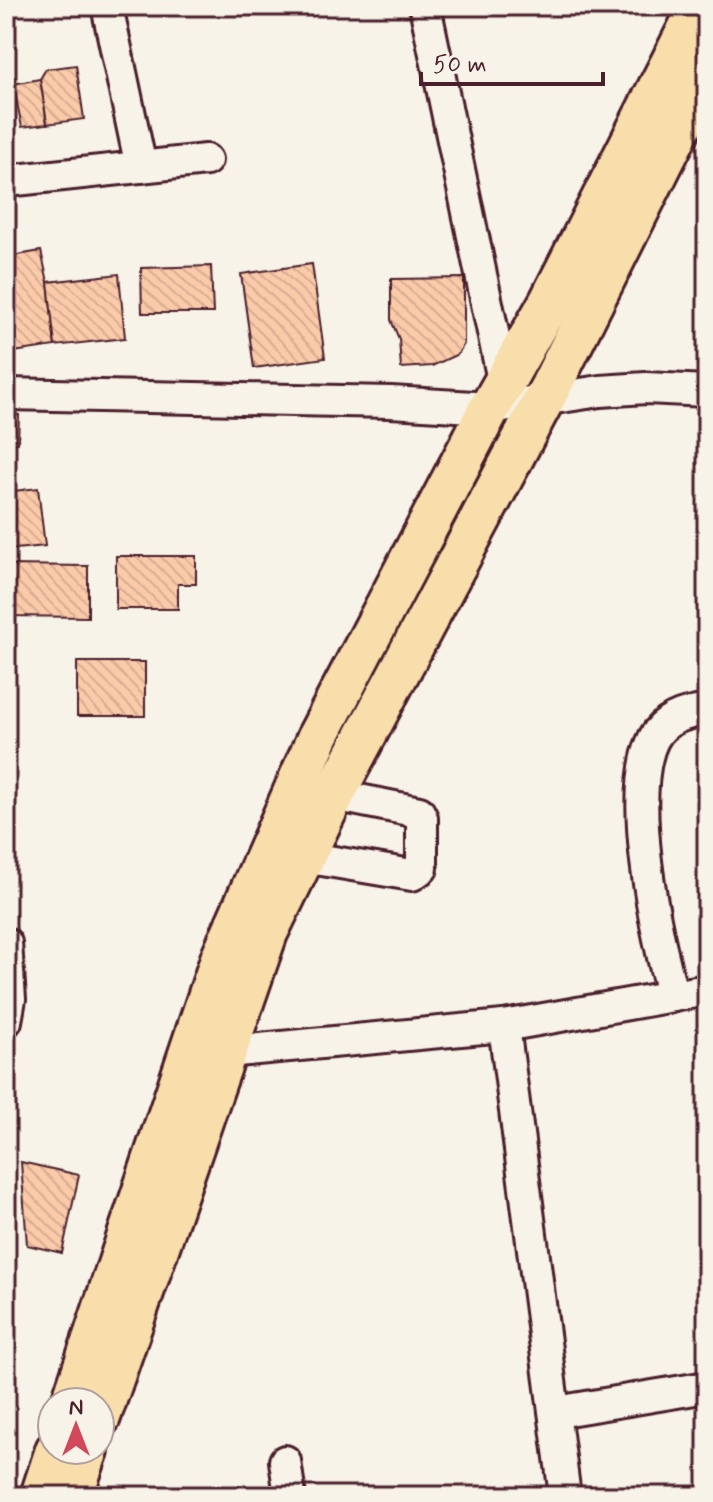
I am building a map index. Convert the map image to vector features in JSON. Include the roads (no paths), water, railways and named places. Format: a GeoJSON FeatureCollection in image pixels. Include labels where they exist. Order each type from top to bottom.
{"type":"FeatureCollection","features":[{"type":"Feature","properties":{"kind":"main road"},"geometry":{"type":"LineString","coordinates":[[77,1386],[222,956],[319,734],[550,301],[700,6]]}},
{"type":"Feature","properties":{"kind":"main road"},"geometry":{"type":"LineString","coordinates":[[111,1386],[267,933],[334,795],[542,401],[707,74]]}},
{"type":"Feature","properties":{"kind":"main road"},"geometry":{"type":"LineString","coordinates":[[41,1496],[51,1466]]}},
{"type":"Feature","properties":{"kind":"main road"},"geometry":{"type":"LineString","coordinates":[[72,1496],[82,1466]]}},
{"type":"Feature","properties":{"kind":"street"},"geometry":{"type":"LineString","coordinates":[[107,6],[141,167]]}},
{"type":"Feature","properties":{"kind":"street"},"geometry":{"type":"LineString","coordinates":[[425,6],[497,396]]}},
{"type":"Feature","properties":{"kind":"street"},"geometry":{"type":"LineString","coordinates":[[6,181],[206,160]]}},
{"type":"Feature","properties":{"kind":"street"},"geometry":{"type":"LineString","coordinates":[[6,394],[391,402],[497,396],[542,401],[600,391],[646,388],[707,391]]}},
{"type":"Feature","properties":{"kind":"street"},"geometry":{"type":"LineString","coordinates":[[673,996],[650,894],[643,797],[647,754],[659,731],[681,714],[707,710]]}},
{"type":"Feature","properties":{"kind":"street"},"geometry":{"type":"LineString","coordinates":[[304,857],[412,875],[422,868],[422,818],[419,812],[334,795]]}},
{"type":"Feature","properties":{"kind":"street"},"geometry":{"type":"LineString","coordinates":[[6,943],[10,999],[6,1021]]}},
{"type":"Feature","properties":{"kind":"street"},"geometry":{"type":"LineString","coordinates":[[226,1052],[504,1026],[707,990]]}},
{"type":"Feature","properties":{"kind":"street"},"geometry":{"type":"LineString","coordinates":[[504,1026],[565,1496]]}},
{"type":"Feature","properties":{"kind":"street"},"geometry":{"type":"LineString","coordinates":[[556,1412],[707,1387]]}},
{"type":"Feature","properties":{"kind":"street"},"geometry":{"type":"LineString","coordinates":[[285,1461],[290,1496]]}}]}
